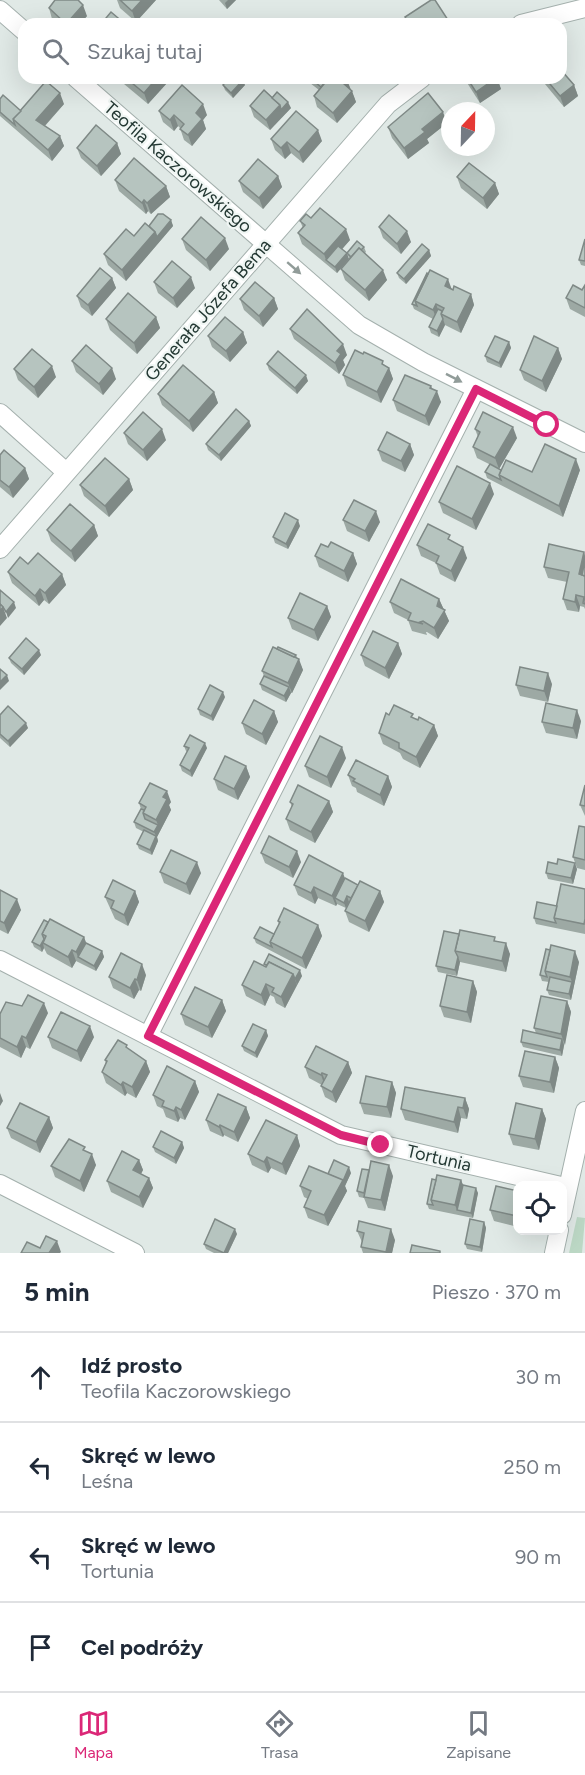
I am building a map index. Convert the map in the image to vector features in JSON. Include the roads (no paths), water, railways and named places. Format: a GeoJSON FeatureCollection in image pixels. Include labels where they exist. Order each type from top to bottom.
{"type":"FeatureCollection","features":[{"type":"Feature","properties":{"kind":"street"},"geometry":{"type":"LineString","coordinates":[[7,0],[0,9],[18,26]]}},
{"type":"Feature","properties":{"kind":"street"},"geometry":{"type":"LineString","coordinates":[[544,18],[585,8]]}},
{"type":"Feature","properties":{"kind":"street","name":"Teofila Kaczorowskiego"},"geometry":{"type":"LineString","coordinates":[[83,84],[359,325],[476,389],[585,443]]}},
{"type":"Feature","properties":{"kind":"street","name":"Generała Józefa Bema"},"geometry":{"type":"LineString","coordinates":[[0,549],[388,104],[414,84]]}},
{"type":"Feature","properties":{"kind":"street"},"geometry":{"type":"LineString","coordinates":[[148,1036],[476,389]]}},
{"type":"Feature","properties":{"kind":"street"},"geometry":{"type":"LineString","coordinates":[[0,413],[66,472]]}},
{"type":"Feature","properties":{"kind":"street","name":"Tortunia"},"geometry":{"type":"LineString","coordinates":[[0,960],[353,1139],[569,1188]]}},
{"type":"Feature","properties":{"kind":"street"},"geometry":{"type":"LineString","coordinates":[[569,1188],[585,1111]]}},
{"type":"Feature","properties":{"kind":"street"},"geometry":{"type":"LineString","coordinates":[[0,1184],[135,1253]]}},
{"type":"Feature","properties":{"kind":"street"},"geometry":{"type":"LineString","coordinates":[[554,1253],[558,1235]]}}]}
